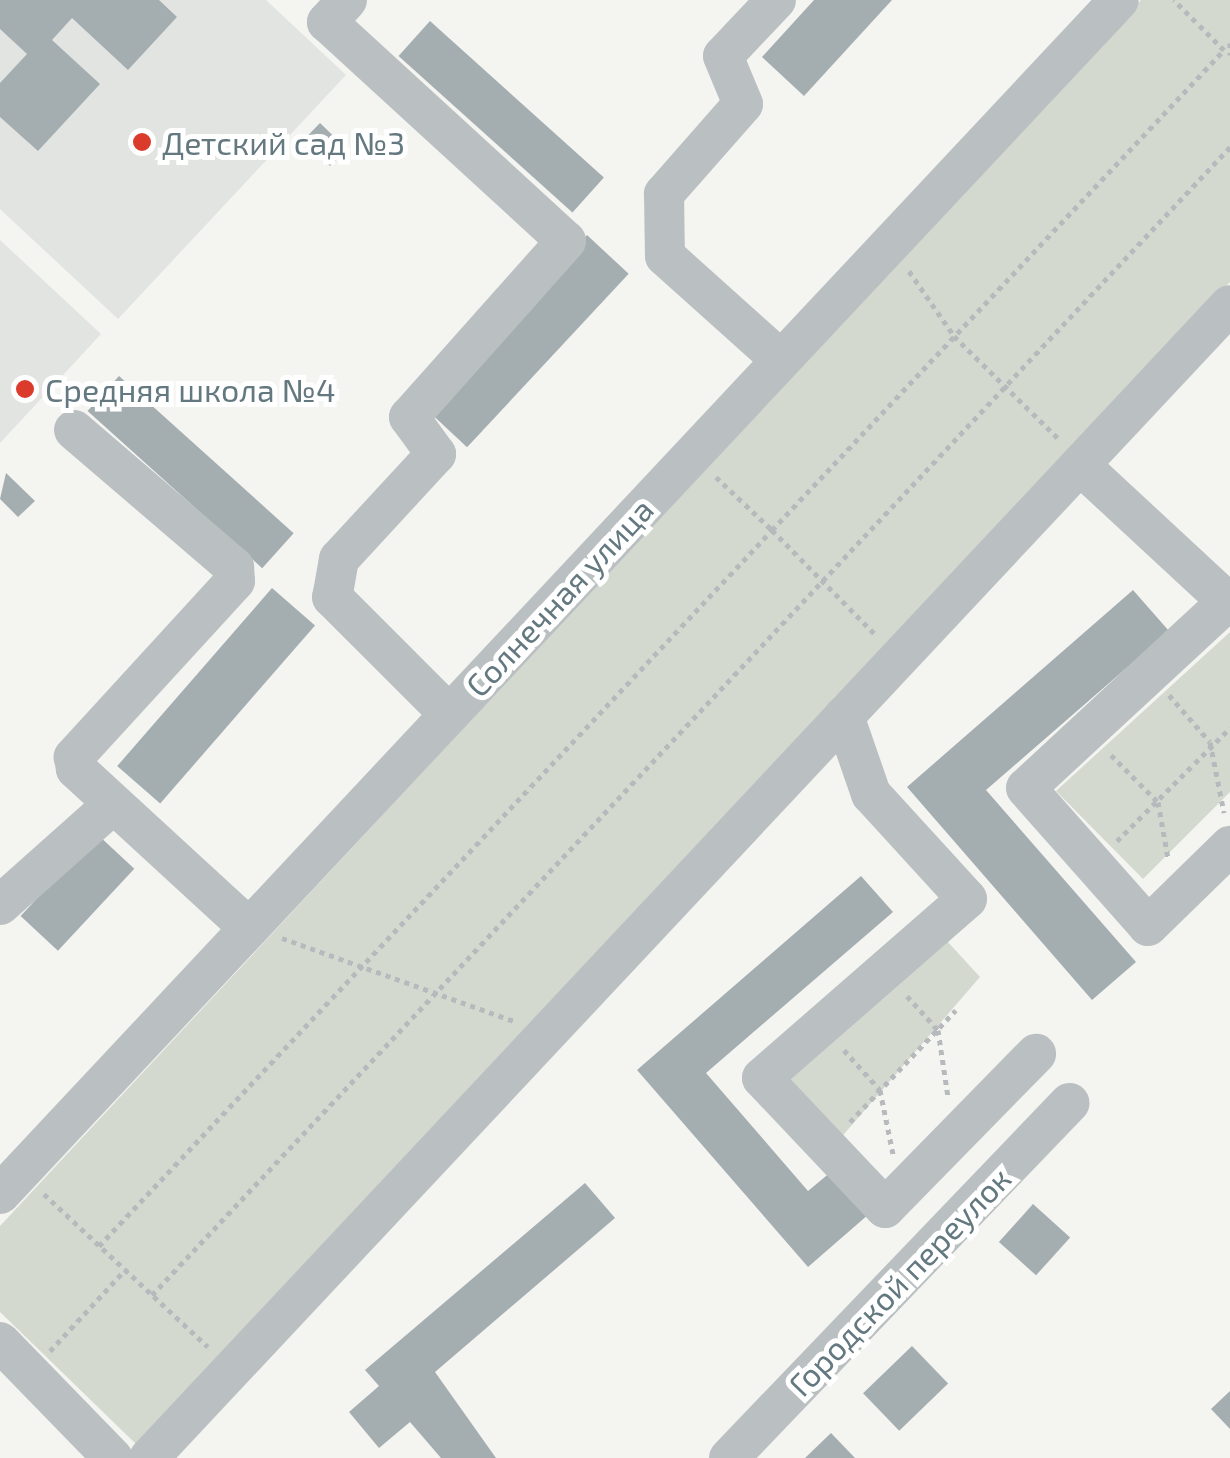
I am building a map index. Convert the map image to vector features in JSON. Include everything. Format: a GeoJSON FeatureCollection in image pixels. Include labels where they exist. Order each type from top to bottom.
{"type":"FeatureCollection","features":[{"type":"Feature","properties":{"kind":"street"},"geometry":{"type":"LineString","coordinates":[[347,0],[327,22],[566,241],[409,416],[436,454],[339,558],[332,597],[449,714]]}},
{"type":"Feature","properties":{"kind":"street"},"geometry":{"type":"LineString","coordinates":[[776,0],[722,56],[743,104],[664,194],[665,256],[781,360]]}},
{"type":"Feature","properties":{"kind":"street","name":"Солнечная улица"},"geometry":{"type":"LineString","coordinates":[[10,1183],[1119,0]]}},
{"type":"Feature","properties":{"kind":"street"},"geometry":{"type":"LineString","coordinates":[[150,1458],[1230,305]]}},
{"type":"Feature","properties":{"kind":"street"},"geometry":{"type":"LineString","coordinates":[[74,430],[234,568],[235,582],[74,756],[109,808],[249,928]]}},
{"type":"Feature","properties":{"kind":"street"},"geometry":{"type":"LineString","coordinates":[[1080,465],[1229,603],[1026,788],[1148,926],[1176,900],[1228,835]]}},
{"type":"Feature","properties":{"kind":"street"},"geometry":{"type":"LineString","coordinates":[[844,716],[871,794],[968,899],[762,1078],[886,1208],[1036,1054]]}},
{"type":"Feature","properties":{"kind":"street"},"geometry":{"type":"LineString","coordinates":[[0,905],[109,808]]}},
{"type":"Feature","properties":{"kind":"street","name":"Городской переулок"},"geometry":{"type":"LineString","coordinates":[[729,1458],[1070,1103]]}},
{"type":"Feature","properties":{"kind":"street"},"geometry":{"type":"LineString","coordinates":[[0,1342],[112,1458]]}},
{"type":"Feature","properties":{"kind":"path"},"geometry":{"type":"LineString","coordinates":[[1174,0],[1230,55]]}},
{"type":"Feature","properties":{"kind":"path"},"geometry":{"type":"LineString","coordinates":[[99,1246],[1230,43]]}},
{"type":"Feature","properties":{"kind":"path"},"geometry":{"type":"LineString","coordinates":[[152,1294],[825,583],[1230,147]]}},
{"type":"Feature","properties":{"kind":"path"},"geometry":{"type":"LineString","coordinates":[[890,244],[954,336],[1011,383],[1080,465]]}},
{"type":"Feature","properties":{"kind":"path"},"geometry":{"type":"LineString","coordinates":[[692,455],[899,658]]}},
{"type":"Feature","properties":{"kind":"path"},"geometry":{"type":"LineString","coordinates":[[1151,674],[1211,748],[1228,835]]}},
{"type":"Feature","properties":{"kind":"path"},"geometry":{"type":"LineString","coordinates":[[1094,864],[1230,728]]}},
{"type":"Feature","properties":{"kind":"path"},"geometry":{"type":"LineString","coordinates":[[1087,732],[1158,802],[1176,900]]}},
{"type":"Feature","properties":{"kind":"path"},"geometry":{"type":"LineString","coordinates":[[249,928],[364,963],[547,1034]]}},
{"type":"Feature","properties":{"kind":"path"},"geometry":{"type":"LineString","coordinates":[[885,971],[938,1030],[954,1138]]}},
{"type":"Feature","properties":{"kind":"path"},"geometry":{"type":"LineString","coordinates":[[827,1146],[956,1010]]}},
{"type":"Feature","properties":{"kind":"path"},"geometry":{"type":"LineString","coordinates":[[822,1026],[880,1090],[901,1192]]}},
{"type":"Feature","properties":{"kind":"path"},"geometry":{"type":"LineString","coordinates":[[10,1183],[99,1246],[232,1370]]}},
{"type":"Feature","properties":{"kind":"path"},"geometry":{"type":"LineString","coordinates":[[38,1364],[125,1270]]}},
{"type":"Feature","properties":{"kind":"shaded area","name":"Детский сад №3"},"geometry":{"type":"Polygon","coordinates":[[[0,0],[266,0],[346,75],[118,319],[0,209],[0,0]]]}},
{"type":"Feature","properties":{"kind":"shaded area"},"geometry":{"type":"Polygon","coordinates":[[[1141,0],[1230,0],[1230,282],[138,1446],[0,1312],[0,1226],[1141,0]]]}},
{"type":"Feature","properties":{"kind":"shaded area","name":"Средняя школа №4"},"geometry":{"type":"Polygon","coordinates":[[[0,240],[101,334],[0,443],[0,240]]]}},
{"type":"Feature","properties":{"kind":"shaded area"},"geometry":{"type":"Polygon","coordinates":[[[1230,632],[1230,792],[1143,879],[1056,791],[1230,632]]]}},
{"type":"Feature","properties":{"kind":"shaded area"},"geometry":{"type":"Polygon","coordinates":[[[947,941],[980,977],[838,1141],[785,1079],[947,941]]]}},
{"type":"Feature","properties":{"kind":"building"},"geometry":{"type":"Polygon","coordinates":[[[0,0],[159,0],[177,17],[128,70],[72,18],[52,40],[100,84],[38,151],[0,117],[0,83],[27,54],[0,29],[0,0]]]}},
{"type":"Feature","properties":{"kind":"building"},"geometry":{"type":"Polygon","coordinates":[[[814,0],[892,0],[804,96],[762,57],[814,0]]]}},
{"type":"Feature","properties":{"kind":"building"},"geometry":{"type":"Polygon","coordinates":[[[430,21],[604,178],[572,213],[399,56],[430,21]]]}},
{"type":"Feature","properties":{"kind":"building"},"geometry":{"type":"Polygon","coordinates":[[[320,123],[347,149],[330,166],[303,140],[320,123]]]}},
{"type":"Feature","properties":{"kind":"building"},"geometry":{"type":"Polygon","coordinates":[[[587,235],[629,274],[467,447],[425,408],[587,235]]]}},
{"type":"Feature","properties":{"kind":"building"},"geometry":{"type":"Polygon","coordinates":[[[119,376],[294,533],[262,568],[88,411],[119,376]]]}},
{"type":"Feature","properties":{"kind":"building"},"geometry":{"type":"Polygon","coordinates":[[[6,473],[35,501],[18,517],[0,499],[6,473]]]}},
{"type":"Feature","properties":{"kind":"building"},"geometry":{"type":"Polygon","coordinates":[[[272,588],[315,625],[160,804],[117,766],[272,588]]]}},
{"type":"Feature","properties":{"kind":"building"},"geometry":{"type":"Polygon","coordinates":[[[1133,590],[1169,631],[986,790],[1136,962],[1092,1000],[907,787],[1133,590]]]}},
{"type":"Feature","properties":{"kind":"building"},"geometry":{"type":"Polygon","coordinates":[[[97,834],[134,869],[58,951],[21,916],[97,834]]]}},
{"type":"Feature","properties":{"kind":"building"},"geometry":{"type":"Polygon","coordinates":[[[861,876],[893,912],[706,1073],[808,1191],[832,1171],[869,1214],[808,1267],[637,1070],[861,876]]]}},
{"type":"Feature","properties":{"kind":"building"},"geometry":{"type":"Polygon","coordinates":[[[585,1183],[615,1218],[435,1372],[496,1458],[441,1458],[410,1422],[379,1448],[349,1412],[379,1386],[365,1370],[585,1183]]]}},
{"type":"Feature","properties":{"kind":"building"},"geometry":{"type":"Polygon","coordinates":[[[1033,1204],[1070,1237],[1036,1275],[999,1242],[1033,1204]]]}},
{"type":"Feature","properties":{"kind":"building"},"geometry":{"type":"Polygon","coordinates":[[[912,1346],[948,1383],[899,1431],[863,1393],[912,1346]]]}},
{"type":"Feature","properties":{"kind":"building"},"geometry":{"type":"Polygon","coordinates":[[[1230,1391],[1230,1429],[1211,1409],[1230,1391]]]}},
{"type":"Feature","properties":{"kind":"building"},"geometry":{"type":"Polygon","coordinates":[[[831,1433],[855,1458],[805,1458],[831,1433]]]}},
{"type":"Feature","properties":{"kind":"place","name":"Детский сад №3"},"geometry":{"type":"Point","coordinates":[142,142]}},
{"type":"Feature","properties":{"kind":"place","name":"Средняя школа №4"},"geometry":{"type":"Point","coordinates":[25,389]}}]}
